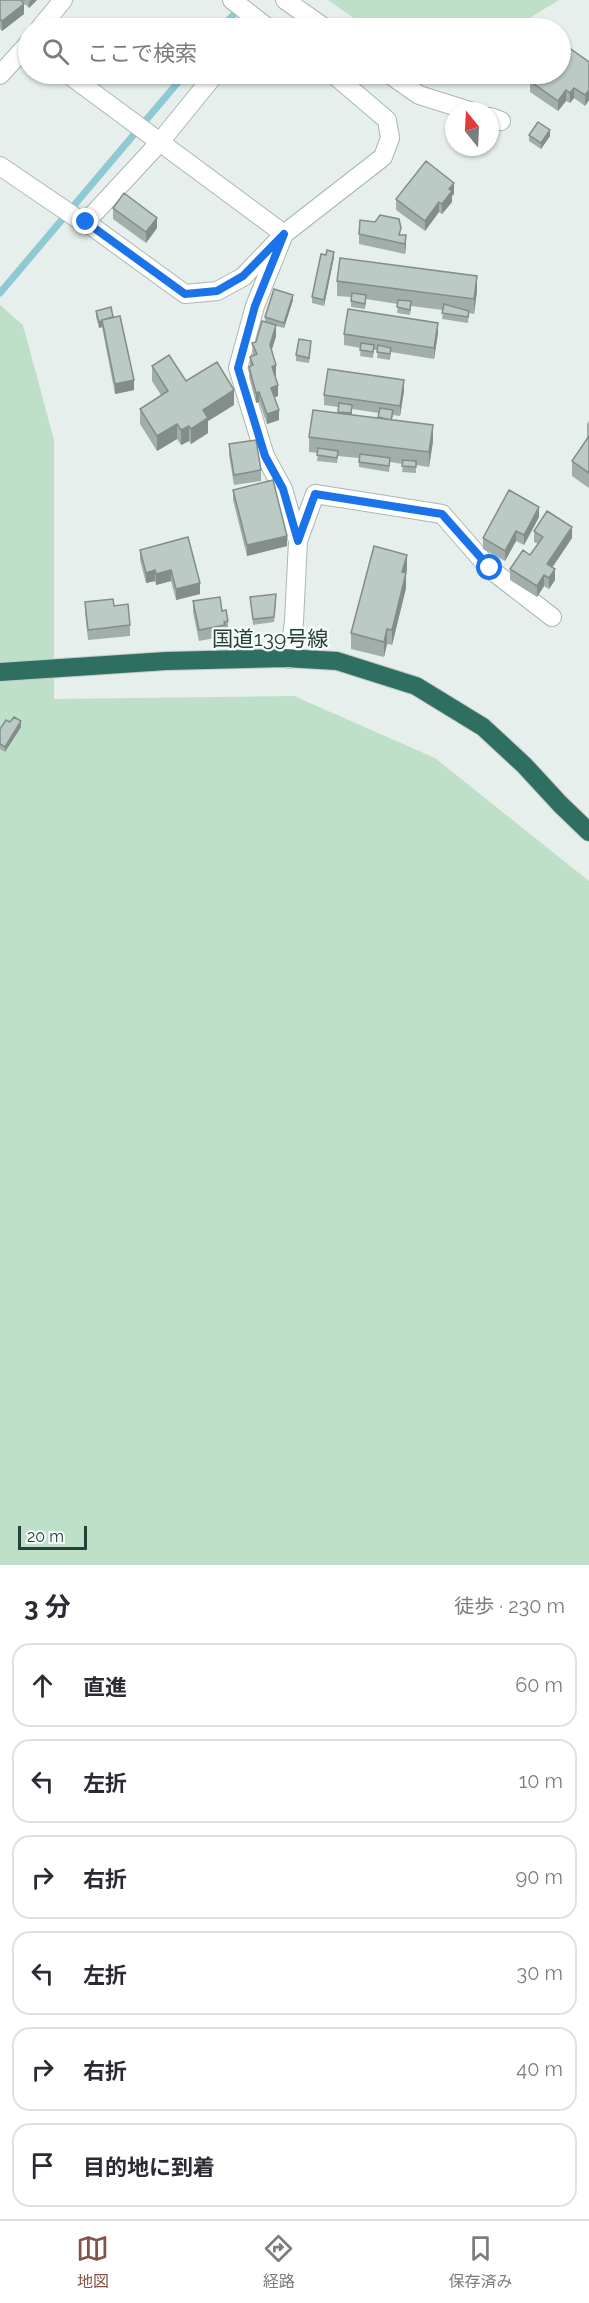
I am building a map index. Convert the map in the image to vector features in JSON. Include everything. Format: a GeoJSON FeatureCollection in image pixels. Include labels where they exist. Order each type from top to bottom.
{"type":"FeatureCollection","features":[{"type":"Feature","properties":{"kind":"highway","name":"国道139号線"},"geometry":{"type":"LineString","coordinates":[[0,672],[155,662],[289,659],[346,664],[416,686],[483,727],[524,765],[589,832]]}},
{"type":"Feature","properties":{"kind":"street"},"geometry":{"type":"LineString","coordinates":[[48,18],[63,0]]}},
{"type":"Feature","properties":{"kind":"street"},"geometry":{"type":"LineString","coordinates":[[232,0],[251,18]]}},
{"type":"Feature","properties":{"kind":"street"},"geometry":{"type":"LineString","coordinates":[[285,0],[311,18]]}},
{"type":"Feature","properties":{"kind":"street"},"geometry":{"type":"LineString","coordinates":[[0,75],[18,55]]}},
{"type":"Feature","properties":{"kind":"street"},"geometry":{"type":"LineString","coordinates":[[82,84],[284,234]]}},
{"type":"Feature","properties":{"kind":"street"},"geometry":{"type":"LineString","coordinates":[[86,222],[160,142],[207,84]]}},
{"type":"Feature","properties":{"kind":"street"},"geometry":{"type":"LineString","coordinates":[[0,166],[78,219],[86,222],[185,294],[217,291],[243,276],[284,234],[383,157],[390,138],[387,120],[345,84]]}},
{"type":"Feature","properties":{"kind":"street"},"geometry":{"type":"LineString","coordinates":[[403,84],[419,95],[445,103]]}},
{"type":"Feature","properties":{"kind":"street"},"geometry":{"type":"LineString","coordinates":[[284,234],[255,306],[238,368],[265,456],[283,489],[298,541]]}},
{"type":"Feature","properties":{"kind":"street"},"geometry":{"type":"LineString","coordinates":[[289,659],[294,621],[298,541],[315,494],[442,514],[490,568],[552,617]]}},
{"type":"Feature","properties":{"kind":"green space"},"geometry":{"type":"Polygon","coordinates":[[[328,0],[559,0],[529,18],[354,18],[328,0]]]}},
{"type":"Feature","properties":{"kind":"green space"},"geometry":{"type":"Polygon","coordinates":[[[0,305],[23,325],[54,440],[54,699],[294,696],[435,758],[589,881],[589,1565],[0,1565],[0,305]]]}},
{"type":"Feature","properties":{"kind":"building"},"geometry":{"type":"Polygon","coordinates":[[[0,0],[21,0],[24,4],[2,21],[0,19],[0,0]]]}},
{"type":"Feature","properties":{"kind":"building"},"geometry":{"type":"Polygon","coordinates":[[[571,49],[589,62],[589,90],[585,95],[574,88],[570,93],[566,90],[558,101],[534,84],[571,84],[571,49]]]}},
{"type":"Feature","properties":{"kind":"building"},"geometry":{"type":"Polygon","coordinates":[[[538,122],[550,130],[541,143],[529,135],[538,122]]]}},
{"type":"Feature","properties":{"kind":"building"},"geometry":{"type":"Polygon","coordinates":[[[426,161],[454,183],[449,189],[452,191],[442,204],[439,202],[425,221],[396,199],[426,161]]]}},
{"type":"Feature","properties":{"kind":"building"},"geometry":{"type":"Polygon","coordinates":[[[124,193],[157,218],[146,232],[113,208],[124,193]]]}},
{"type":"Feature","properties":{"kind":"building"},"geometry":{"type":"Polygon","coordinates":[[[380,215],[399,219],[401,228],[399,235],[406,235],[405,244],[359,234],[360,220],[375,222],[380,215]]]}},
{"type":"Feature","properties":{"kind":"building"},"geometry":{"type":"Polygon","coordinates":[[[327,250],[334,252],[324,300],[312,297],[321,254],[326,255],[327,250]]]}},
{"type":"Feature","properties":{"kind":"building"},"geometry":{"type":"Polygon","coordinates":[[[340,258],[477,276],[474,299],[337,281],[340,258]]]}},
{"type":"Feature","properties":{"kind":"building"},"geometry":{"type":"Polygon","coordinates":[[[274,289],[293,295],[284,323],[265,317],[274,289]]]}},
{"type":"Feature","properties":{"kind":"building"},"geometry":{"type":"Polygon","coordinates":[[[352,293],[366,295],[365,304],[351,301],[352,293]]]}},
{"type":"Feature","properties":{"kind":"building"},"geometry":{"type":"Polygon","coordinates":[[[398,300],[411,301],[410,310],[397,307],[398,300]]]}},
{"type":"Feature","properties":{"kind":"building"},"geometry":{"type":"Polygon","coordinates":[[[444,304],[469,311],[468,317],[442,313],[444,304]]]}},
{"type":"Feature","properties":{"kind":"building"},"geometry":{"type":"Polygon","coordinates":[[[111,307],[113,317],[99,322],[96,311],[111,307]]]}},
{"type":"Feature","properties":{"kind":"building"},"geometry":{"type":"Polygon","coordinates":[[[348,309],[438,323],[434,348],[344,334],[348,309]]]}},
{"type":"Feature","properties":{"kind":"building"},"geometry":{"type":"Polygon","coordinates":[[[120,316],[134,380],[115,384],[102,320],[120,316]]]}},
{"type":"Feature","properties":{"kind":"building"},"geometry":{"type":"Polygon","coordinates":[[[262,321],[276,325],[270,345],[276,365],[272,367],[278,385],[271,388],[279,410],[267,414],[259,392],[256,393],[249,367],[253,365],[250,357],[257,354],[252,343],[256,342],[262,321]]]}},
{"type":"Feature","properties":{"kind":"building"},"geometry":{"type":"Polygon","coordinates":[[[299,339],[311,341],[309,358],[296,355],[299,339]]]}},
{"type":"Feature","properties":{"kind":"building"},"geometry":{"type":"Polygon","coordinates":[[[361,343],[374,345],[373,352],[360,350],[361,343]]]}},
{"type":"Feature","properties":{"kind":"building"},"geometry":{"type":"Polygon","coordinates":[[[378,345],[391,348],[390,354],[377,352],[378,345]]]}},
{"type":"Feature","properties":{"kind":"building"},"geometry":{"type":"Polygon","coordinates":[[[169,355],[186,381],[217,362],[234,390],[203,410],[208,418],[191,429],[189,426],[181,430],[177,424],[157,436],[140,409],[168,391],[152,366],[169,355]]]}},
{"type":"Feature","properties":{"kind":"building"},"geometry":{"type":"Polygon","coordinates":[[[328,369],[404,380],[400,406],[324,395],[328,369]]]}},
{"type":"Feature","properties":{"kind":"building"},"geometry":{"type":"Polygon","coordinates":[[[339,403],[352,405],[351,413],[338,412],[339,403]]]}},
{"type":"Feature","properties":{"kind":"building"},"geometry":{"type":"Polygon","coordinates":[[[380,408],[393,410],[391,420],[378,417],[380,408]]]}},
{"type":"Feature","properties":{"kind":"building"},"geometry":{"type":"Polygon","coordinates":[[[313,410],[433,425],[429,452],[309,437],[313,410]]]}},
{"type":"Feature","properties":{"kind":"building"},"geometry":{"type":"Polygon","coordinates":[[[589,436],[589,473],[572,461],[589,436]]]}},
{"type":"Feature","properties":{"kind":"building"},"geometry":{"type":"Polygon","coordinates":[[[256,440],[261,470],[234,475],[229,444],[256,440]]]}},
{"type":"Feature","properties":{"kind":"building"},"geometry":{"type":"Polygon","coordinates":[[[318,448],[338,451],[337,458],[317,455],[318,448]]]}},
{"type":"Feature","properties":{"kind":"building"},"geometry":{"type":"Polygon","coordinates":[[[360,454],[390,458],[389,466],[359,462],[360,454]]]}},
{"type":"Feature","properties":{"kind":"building"},"geometry":{"type":"Polygon","coordinates":[[[403,460],[416,461],[416,467],[402,466],[403,460]]]}},
{"type":"Feature","properties":{"kind":"building"},"geometry":{"type":"Polygon","coordinates":[[[273,480],[287,536],[247,545],[233,490],[273,480]]]}},
{"type":"Feature","properties":{"kind":"building"},"geometry":{"type":"Polygon","coordinates":[[[509,490],[539,507],[524,535],[516,531],[505,551],[483,538],[509,490]]]}},
{"type":"Feature","properties":{"kind":"building"},"geometry":{"type":"Polygon","coordinates":[[[547,511],[572,527],[547,564],[555,569],[549,578],[544,575],[537,586],[510,569],[523,550],[530,555],[543,537],[534,531],[547,511]]]}},
{"type":"Feature","properties":{"kind":"building"},"geometry":{"type":"Polygon","coordinates":[[[188,537],[200,583],[176,589],[171,570],[156,574],[155,570],[146,573],[140,550],[188,537]]]}},
{"type":"Feature","properties":{"kind":"building"},"geometry":{"type":"Polygon","coordinates":[[[374,546],[407,555],[402,572],[406,573],[392,630],[387,629],[384,642],[351,633],[374,546]]]}},
{"type":"Feature","properties":{"kind":"building"},"geometry":{"type":"Polygon","coordinates":[[[276,594],[274,617],[253,619],[250,597],[276,594]]]}},
{"type":"Feature","properties":{"kind":"building"},"geometry":{"type":"Polygon","coordinates":[[[220,597],[222,611],[226,610],[228,621],[224,622],[225,625],[199,630],[193,601],[220,597]]]}},
{"type":"Feature","properties":{"kind":"building"},"geometry":{"type":"Polygon","coordinates":[[[113,599],[114,606],[128,604],[130,625],[88,630],[85,602],[113,599]]]}},
{"type":"Feature","properties":{"kind":"building"},"geometry":{"type":"Polygon","coordinates":[[[14,717],[21,721],[5,747],[0,744],[0,729],[6,720],[10,722],[14,717]]]}},
{"type":"Feature","properties":{"kind":"waterway"},"geometry":{"type":"LineString","coordinates":[[231,18],[240,7]]}},
{"type":"Feature","properties":{"kind":"waterway"},"geometry":{"type":"LineString","coordinates":[[0,293],[177,84]]}},
{"type":"Feature","properties":{"kind":"route"},"geometry":{"type":"LineString","coordinates":[[86,222],[185,294],[217,291],[243,276],[284,234],[255,306],[238,368],[265,456],[283,489],[298,541],[315,494],[442,514],[490,568]]}}]}
